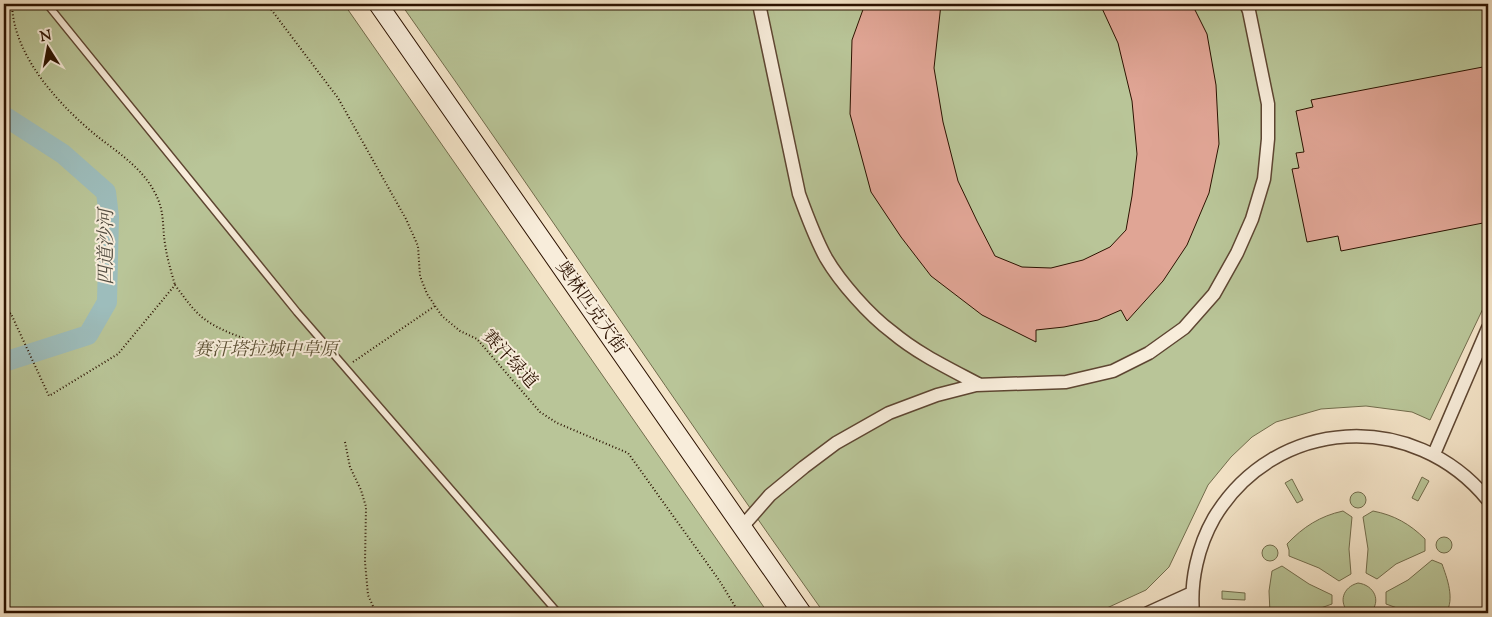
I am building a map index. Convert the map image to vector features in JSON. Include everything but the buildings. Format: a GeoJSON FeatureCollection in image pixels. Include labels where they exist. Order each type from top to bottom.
{"type":"FeatureCollection","features":[{"type":"Feature","properties":{"kind":"main road","name":"奥林匹克大街"},"geometry":{"type":"LineString","coordinates":[[366,4],[790,613]]}},
{"type":"Feature","properties":{"kind":"main road","name":"奥林匹克大街"},"geometry":{"type":"LineString","coordinates":[[378,4],[802,613]]}},
{"type":"Feature","properties":{"kind":"street"},"geometry":{"type":"LineString","coordinates":[[759,4],[799,194],[827,259],[856,297],[891,332],[932,359],[980,385]]}},
{"type":"Feature","properties":{"kind":"street"},"geometry":{"type":"LineString","coordinates":[[742,526],[770,495],[804,467],[836,444],[889,413],[937,395],[980,385],[1066,382],[1113,371],[1150,353],[1184,328],[1214,294],[1237,253],[1252,219],[1264,179],[1268,139],[1268,104],[1246,4]]}},
{"type":"Feature","properties":{"kind":"street"},"geometry":{"type":"LineString","coordinates":[[1434,454],[1488,328]]}},
{"type":"Feature","properties":{"kind":"street"},"geometry":{"type":"LineString","coordinates":[[1192,604],[1198,556],[1215,517],[1230,495],[1270,461],[1318,440],[1353,436],[1388,439],[1405,443],[1434,454],[1452,466],[1466,476],[1488,500]]}},
{"type":"Feature","properties":{"kind":"street"},"geometry":{"type":"LineString","coordinates":[[1148,613],[1192,604]]}},
{"type":"Feature","properties":{"kind":"street"},"geometry":{"type":"LineString","coordinates":[[1174,613],[1192,604]]}},
{"type":"Feature","properties":{"kind":"lane"},"geometry":{"type":"LineString","coordinates":[[47,4],[297,312],[558,613]]}},
{"type":"Feature","properties":{"kind":"path"},"geometry":{"type":"LineString","coordinates":[[12,4],[20,43],[27,57],[57,98],[78,119],[129,161],[155,192],[164,222],[169,265],[175,285],[189,304],[204,318],[268,347]]}},
{"type":"Feature","properties":{"kind":"path","name":"赛汗绿道"},"geometry":{"type":"LineString","coordinates":[[267,4],[338,98],[406,219],[418,246],[420,276],[428,294],[442,316],[460,331],[478,339],[540,412],[557,423],[628,453],[719,580],[739,613]]}},
{"type":"Feature","properties":{"kind":"path"},"geometry":{"type":"LineString","coordinates":[[4,316],[11,314],[49,396],[118,354],[175,285]]}},
{"type":"Feature","properties":{"kind":"path"},"geometry":{"type":"LineString","coordinates":[[344,368],[435,306]]}},
{"type":"Feature","properties":{"kind":"path"},"geometry":{"type":"LineString","coordinates":[[346,442],[350,466],[366,506],[365,562],[368,595],[376,613]]}},
{"type":"Feature","properties":{"kind":"green space","name":"赛汗塔拉城中草原"},"geometry":{"type":"Polygon","coordinates":[[[4,4],[344,4],[768,613],[4,613],[4,4]]]}},
{"type":"Feature","properties":{"kind":"green space"},"geometry":{"type":"Polygon","coordinates":[[[401,4],[1488,4],[1488,298],[1430,420],[1412,412],[1366,406],[1321,409],[1276,422],[1252,437],[1231,457],[1208,485],[1169,567],[1146,590],[1096,613],[824,613],[401,4]]]}},
{"type":"Feature","properties":{"kind":"green space"},"geometry":{"type":"Polygon","coordinates":[[[1422,477],[1429,481],[1418,501],[1412,498],[1422,477]]]}},
{"type":"Feature","properties":{"kind":"green space"},"geometry":{"type":"Polygon","coordinates":[[[1292,479],[1303,500],[1297,503],[1285,483],[1292,479]]]}},
{"type":"Feature","properties":{"kind":"green space"},"geometry":{"type":"Polygon","coordinates":[[[1355,492],[1361,492],[1366,497],[1364,506],[1355,508],[1350,503],[1350,497],[1355,492]]]}},
{"type":"Feature","properties":{"kind":"green space"},"geometry":{"type":"Polygon","coordinates":[[[1343,511],[1352,517],[1349,549],[1351,574],[1339,581],[1319,568],[1289,556],[1287,544],[1299,532],[1319,519],[1343,511]]]}},
{"type":"Feature","properties":{"kind":"green space"},"geometry":{"type":"Polygon","coordinates":[[[1373,511],[1401,521],[1425,539],[1425,551],[1396,564],[1377,579],[1366,573],[1368,549],[1363,517],[1373,511]]]}},
{"type":"Feature","properties":{"kind":"green space"},"geometry":{"type":"Polygon","coordinates":[[[1441,537],[1447,537],[1452,542],[1450,551],[1441,553],[1436,548],[1436,542],[1441,537]]]}},
{"type":"Feature","properties":{"kind":"green space"},"geometry":{"type":"Polygon","coordinates":[[[1267,545],[1273,545],[1278,550],[1276,559],[1267,561],[1262,556],[1262,550],[1267,545]]]}},
{"type":"Feature","properties":{"kind":"green space"},"geometry":{"type":"Polygon","coordinates":[[[1432,560],[1442,564],[1448,582],[1450,601],[1446,613],[1411,613],[1386,604],[1386,592],[1408,580],[1432,560]]]}},
{"type":"Feature","properties":{"kind":"green space"},"geometry":{"type":"Polygon","coordinates":[[[1282,566],[1309,584],[1332,595],[1332,604],[1307,613],[1270,613],[1269,591],[1272,571],[1282,566]]]}},
{"type":"Feature","properties":{"kind":"green space"},"geometry":{"type":"Polygon","coordinates":[[[1358,583],[1364,584],[1372,590],[1376,599],[1374,608],[1370,613],[1349,613],[1344,604],[1343,600],[1346,591],[1358,583]]]}},
{"type":"Feature","properties":{"kind":"green space"},"geometry":{"type":"Polygon","coordinates":[[[1222,591],[1245,593],[1245,600],[1222,599],[1222,591]]]}},
{"type":"Feature","properties":{"kind":"waterway","name":"四道沙河"},"geometry":{"type":"LineString","coordinates":[[4,116],[63,154],[106,192],[109,217],[107,302],[88,335],[4,362]]}}]}
